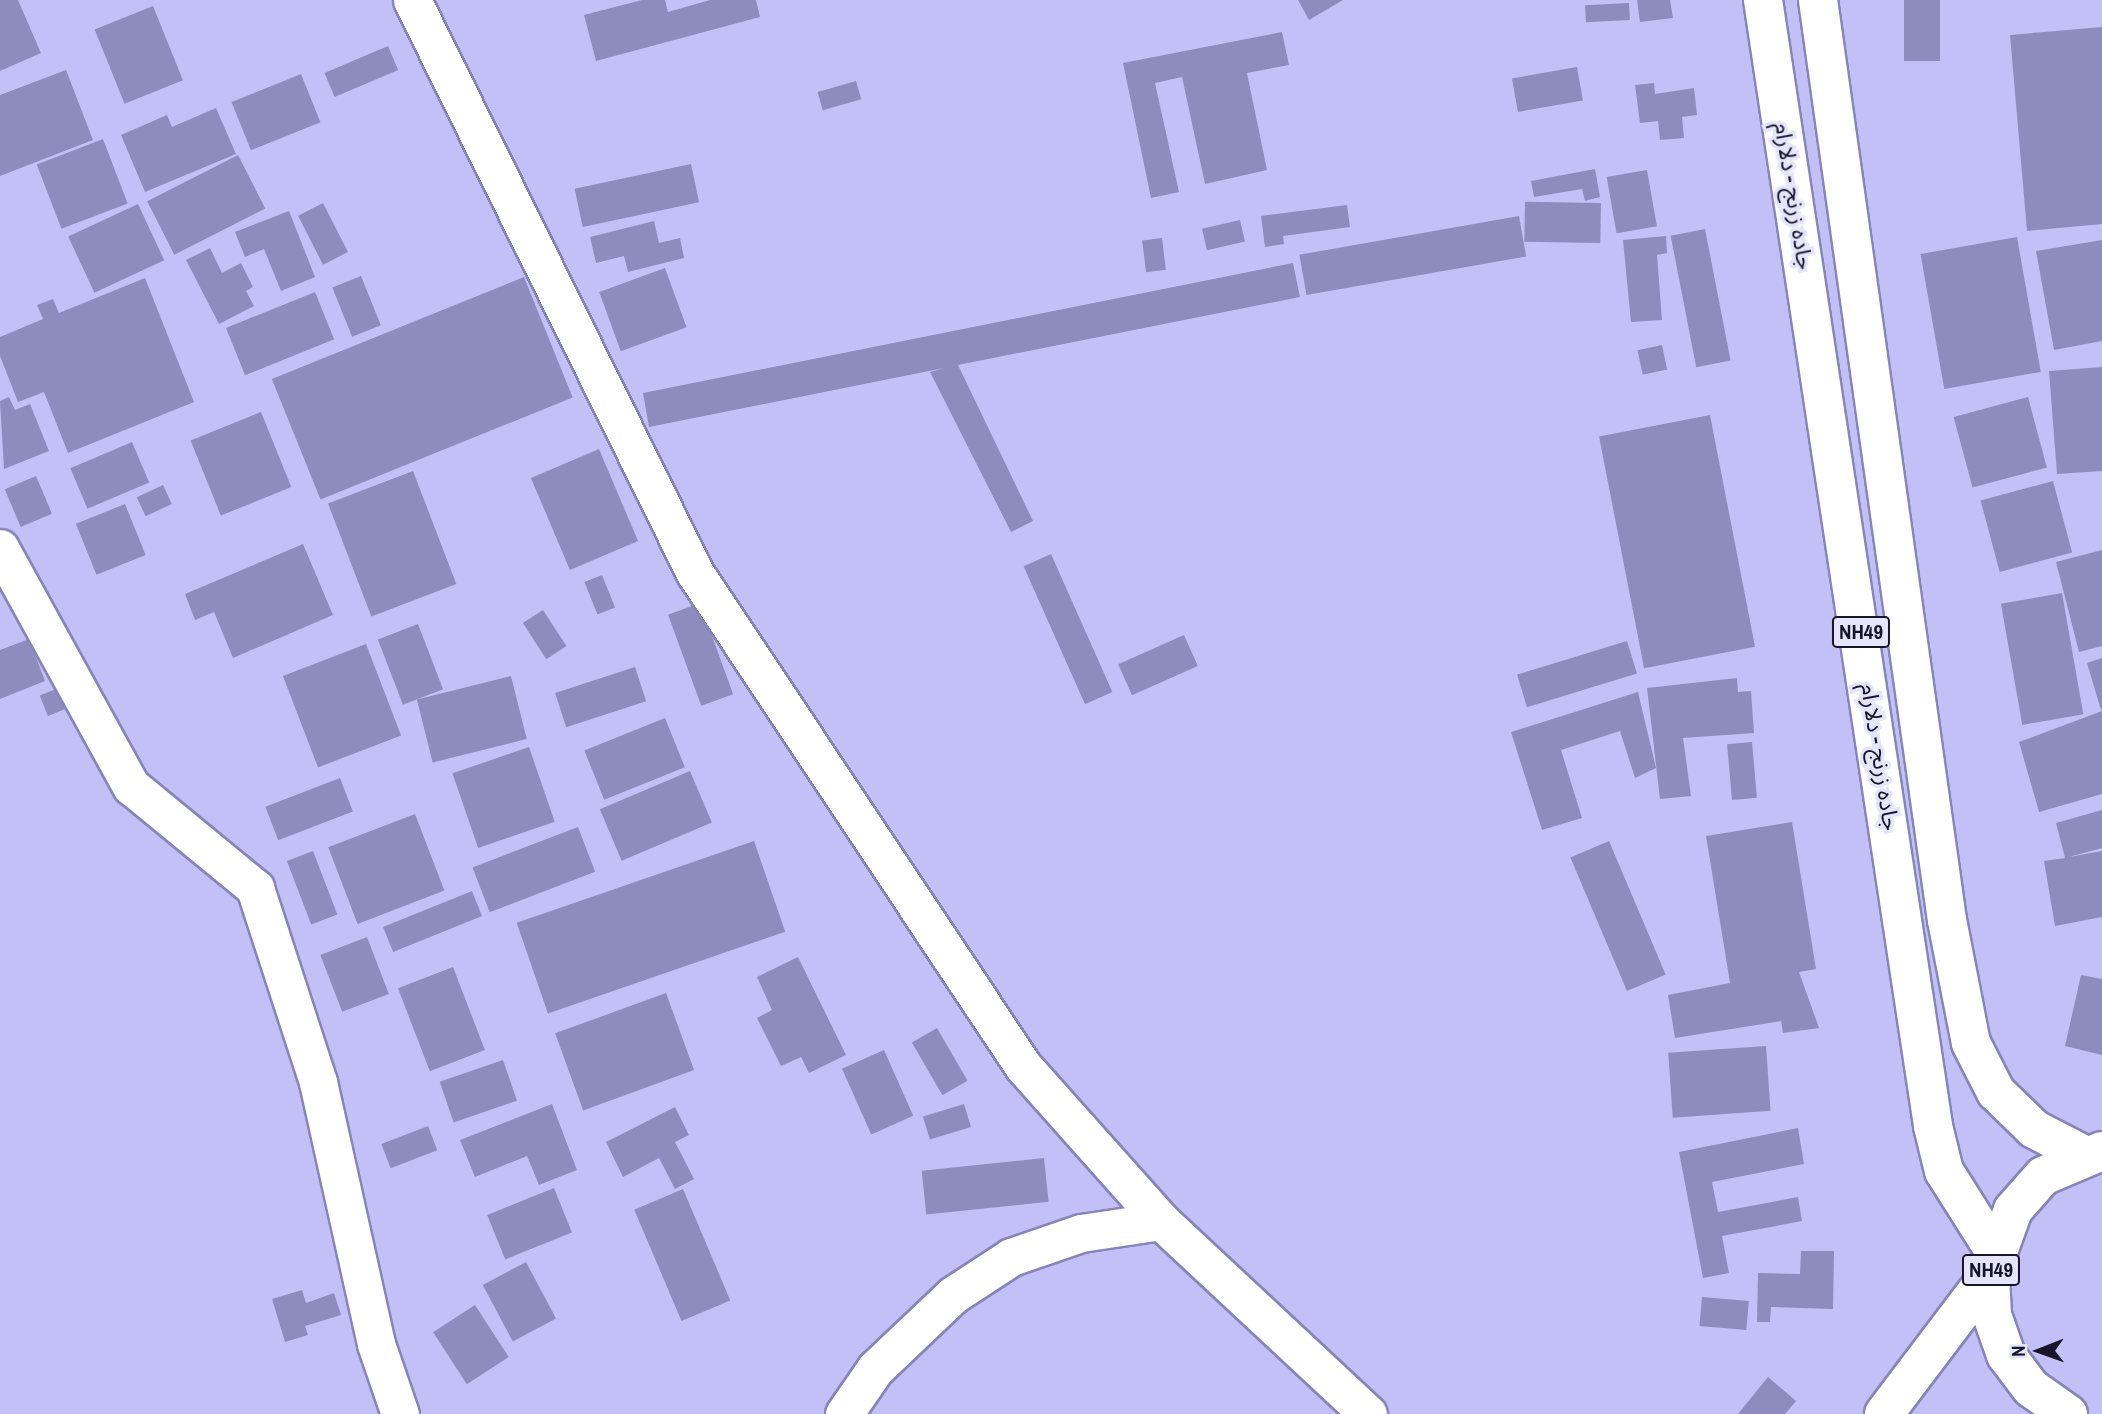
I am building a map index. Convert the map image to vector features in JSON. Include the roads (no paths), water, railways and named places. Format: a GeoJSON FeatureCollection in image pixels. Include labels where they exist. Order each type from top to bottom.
{"type":"FeatureCollection","features":[{"type":"Feature","properties":{"kind":"highway","name":"جاده زرنج - دلارام"},"geometry":{"type":"LineString","coordinates":[[1763,0],[1933,1126],[1944,1171],[1992,1262]]}},
{"type":"Feature","properties":{"kind":"highway","name":"جاده زرنج - دلارام"},"geometry":{"type":"LineString","coordinates":[[1818,0],[1947,920],[1971,1043],[1996,1091],[2034,1129],[2092,1153]]}},
{"type":"Feature","properties":{"kind":"highway","name":"NH49"},"geometry":{"type":"LineString","coordinates":[[1884,1414],[1992,1262],[2013,1210],[2043,1176],[2092,1153]]}},
{"type":"Feature","properties":{"kind":"highway","name":"NH49"},"geometry":{"type":"LineString","coordinates":[[1992,1262],[1992,1315],[2006,1355],[2031,1388],[2068,1414]]}},
{"type":"Feature","properties":{"kind":"street"},"geometry":{"type":"LineString","coordinates":[[412,0],[695,573],[1023,1066],[1161,1221],[1368,1414]]}},
{"type":"Feature","properties":{"kind":"street"},"geometry":{"type":"LineString","coordinates":[[0,548],[131,786],[255,888],[318,1082],[376,1344],[400,1414]]}},
{"type":"Feature","properties":{"kind":"street"},"geometry":{"type":"LineString","coordinates":[[844,1414],[875,1369],[953,1295],[1011,1257],[1081,1233],[1161,1221]]}}]}
